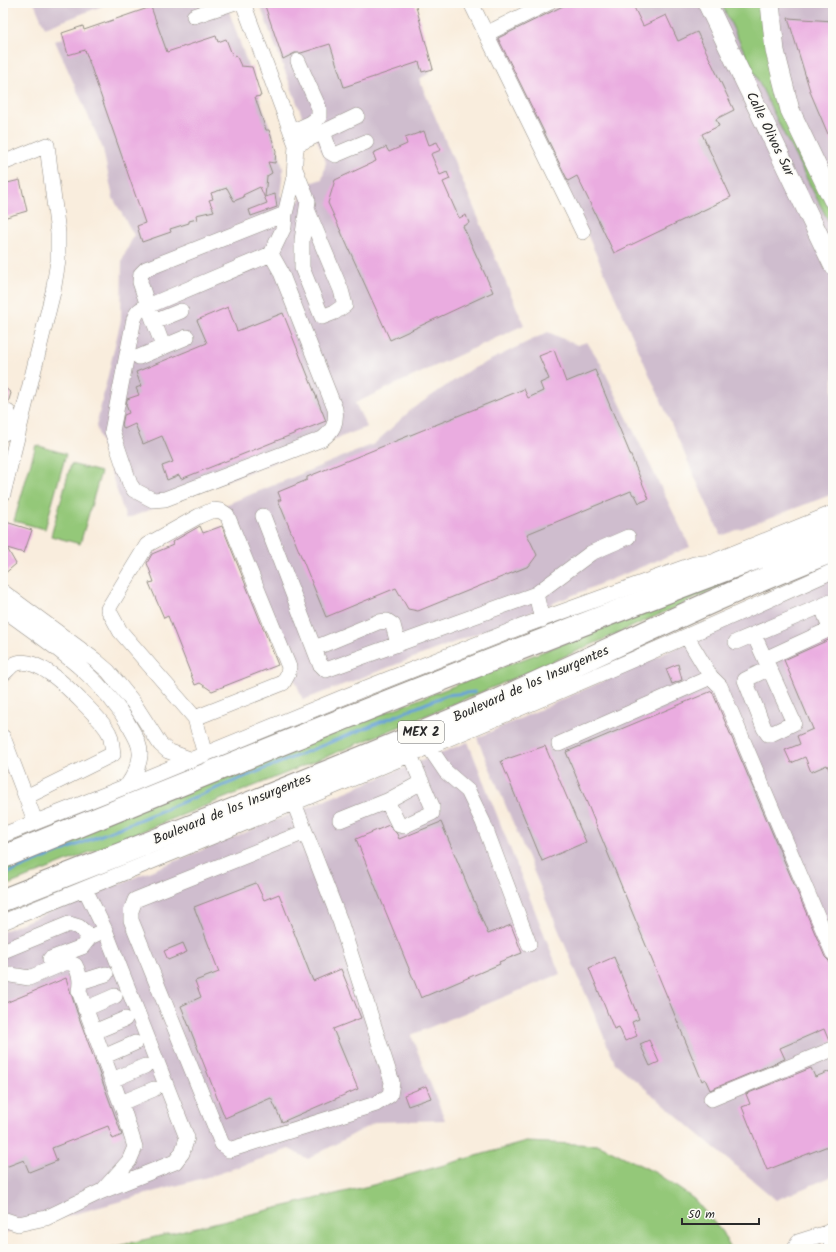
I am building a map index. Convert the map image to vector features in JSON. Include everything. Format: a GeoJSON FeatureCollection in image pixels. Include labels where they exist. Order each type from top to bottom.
{"type":"FeatureCollection","features":[{"type":"Feature","properties":{"kind":"highway"},"geometry":{"type":"LineString","coordinates":[[3,857],[440,680],[740,563],[833,530]]}},
{"type":"Feature","properties":{"kind":"highway","name":"Boulevard de los Insurgentes"},"geometry":{"type":"LineString","coordinates":[[3,900],[403,740],[497,700],[786,570],[833,551]]}},
{"type":"Feature","properties":{"kind":"main road","name":"Calle Olivos Sur"},"geometry":{"type":"LineString","coordinates":[[707,3],[833,264]]}},
{"type":"Feature","properties":{"kind":"main road","name":"Calle Olivos Sur"},"geometry":{"type":"LineString","coordinates":[[770,3],[775,51],[790,110],[833,200]]}},
{"type":"Feature","properties":{"kind":"street"},"geometry":{"type":"LineString","coordinates":[[194,16],[233,3]]}},
{"type":"Feature","properties":{"kind":"street"},"geometry":{"type":"LineString","coordinates":[[243,3],[294,138],[295,169],[285,214],[284,227],[271,254],[136,312],[112,431],[124,469],[134,490],[153,500],[158,500],[322,439],[332,429],[335,423],[335,409],[280,270],[271,254]]}},
{"type":"Feature","properties":{"kind":"street"},"geometry":{"type":"LineString","coordinates":[[471,3],[583,232]]}},
{"type":"Feature","properties":{"kind":"street"},"geometry":{"type":"LineString","coordinates":[[486,34],[548,3]]}},
{"type":"Feature","properties":{"kind":"street"},"geometry":{"type":"LineString","coordinates":[[294,138],[319,117],[318,108],[298,61]]}},
{"type":"Feature","properties":{"kind":"street"},"geometry":{"type":"LineString","coordinates":[[294,138],[323,132],[357,116]]}},
{"type":"Feature","properties":{"kind":"street"},"geometry":{"type":"LineString","coordinates":[[323,132],[330,152],[335,155],[366,142]]}},
{"type":"Feature","properties":{"kind":"street"},"geometry":{"type":"LineString","coordinates":[[3,163],[47,145],[58,233],[58,261],[53,292],[3,494]]}},
{"type":"Feature","properties":{"kind":"street"},"geometry":{"type":"LineString","coordinates":[[295,169],[308,201],[302,240],[302,268],[322,317],[335,312],[345,305],[342,290],[307,209]]}},
{"type":"Feature","properties":{"kind":"street"},"geometry":{"type":"LineString","coordinates":[[163,346],[140,282],[140,274],[146,269],[285,214]]}},
{"type":"Feature","properties":{"kind":"street"},"geometry":{"type":"LineString","coordinates":[[154,322],[180,311]]}},
{"type":"Feature","properties":{"kind":"street"},"geometry":{"type":"LineString","coordinates":[[139,357],[187,337]]}},
{"type":"Feature","properties":{"kind":"street"},"geometry":{"type":"LineString","coordinates":[[3,434],[8,412]]}},
{"type":"Feature","properties":{"kind":"street"},"geometry":{"type":"LineString","coordinates":[[195,718],[282,683],[288,674],[289,667],[227,515],[221,511],[213,510],[199,516],[147,545],[108,609],[120,631],[195,718],[199,757]]}},
{"type":"Feature","properties":{"kind":"street"},"geometry":{"type":"LineString","coordinates":[[3,835],[199,757],[366,688],[679,569],[712,562],[833,513]]}},
{"type":"Feature","properties":{"kind":"street"},"geometry":{"type":"LineString","coordinates":[[263,516],[320,664],[326,670],[536,594],[591,553],[628,537]]}},
{"type":"Feature","properties":{"kind":"street"},"geometry":{"type":"LineString","coordinates":[[712,562],[740,563]]}},
{"type":"Feature","properties":{"kind":"street"},"geometry":{"type":"LineString","coordinates":[[3,922],[429,747],[688,637],[833,571]]}},
{"type":"Feature","properties":{"kind":"street"},"geometry":{"type":"LineString","coordinates":[[3,592],[31,622],[99,685],[121,710],[137,740],[140,755],[136,771],[127,786]]}},
{"type":"Feature","properties":{"kind":"street"},"geometry":{"type":"LineString","coordinates":[[536,594],[542,620]]}},
{"type":"Feature","properties":{"kind":"street"},"geometry":{"type":"LineString","coordinates":[[736,642],[754,634],[827,603],[830,629],[767,664],[754,634]]}},
{"type":"Feature","properties":{"kind":"street"},"geometry":{"type":"LineString","coordinates":[[3,609],[31,622],[95,660],[108,671],[133,702],[160,744],[168,751],[199,757]]}},
{"type":"Feature","properties":{"kind":"street"},"geometry":{"type":"LineString","coordinates":[[315,648],[378,622],[386,621],[392,625],[398,644]]}},
{"type":"Feature","properties":{"kind":"street"},"geometry":{"type":"LineString","coordinates":[[688,637],[711,677],[720,686],[833,953]]}},
{"type":"Feature","properties":{"kind":"street"},"geometry":{"type":"LineString","coordinates":[[3,674],[16,663],[35,665],[52,674],[103,723],[110,734],[112,744],[113,754],[26,797]]}},
{"type":"Feature","properties":{"kind":"street"},"geometry":{"type":"LineString","coordinates":[[559,744],[711,677]]}},
{"type":"Feature","properties":{"kind":"street"},"geometry":{"type":"LineString","coordinates":[[3,737],[34,822]]}},
{"type":"Feature","properties":{"kind":"street"},"geometry":{"type":"LineString","coordinates":[[429,747],[446,772],[468,791],[483,822],[529,944]]}},
{"type":"Feature","properties":{"kind":"street"},"geometry":{"type":"LineString","coordinates":[[387,801],[399,825],[404,826],[432,813],[432,806],[410,755]]}},
{"type":"Feature","properties":{"kind":"street"},"geometry":{"type":"LineString","coordinates":[[340,820],[387,801],[422,782]]}},
{"type":"Feature","properties":{"kind":"street"},"geometry":{"type":"LineString","coordinates":[[294,803],[340,921],[390,1074],[392,1082],[390,1095],[376,1104],[229,1150],[222,1144],[131,920],[131,911],[135,900],[305,832]]}},
{"type":"Feature","properties":{"kind":"street"},"geometry":{"type":"LineString","coordinates":[[3,1219],[18,1224],[46,1218],[100,1192],[175,1162],[182,1153],[187,1138],[105,930],[85,889]]}},
{"type":"Feature","properties":{"kind":"street"},"geometry":{"type":"LineString","coordinates":[[3,951],[69,924],[74,924],[90,937]]}},
{"type":"Feature","properties":{"kind":"street"},"geometry":{"type":"LineString","coordinates":[[7,972],[82,946],[90,937],[105,930]]}},
{"type":"Feature","properties":{"kind":"street"},"geometry":{"type":"LineString","coordinates":[[7,972],[29,978],[67,962],[76,965],[80,982],[79,991],[121,1103],[135,1147],[129,1161],[100,1192]]}},
{"type":"Feature","properties":{"kind":"street"},"geometry":{"type":"LineString","coordinates":[[80,982],[106,974]]}},
{"type":"Feature","properties":{"kind":"street"},"geometry":{"type":"LineString","coordinates":[[85,1009],[115,996]]}},
{"type":"Feature","properties":{"kind":"street"},"geometry":{"type":"LineString","coordinates":[[94,1032],[125,1019]]}},
{"type":"Feature","properties":{"kind":"street"},"geometry":{"type":"LineString","coordinates":[[103,1057],[135,1043]]}},
{"type":"Feature","properties":{"kind":"street"},"geometry":{"type":"LineString","coordinates":[[711,1099],[833,1049]]}},
{"type":"Feature","properties":{"kind":"street"},"geometry":{"type":"LineString","coordinates":[[112,1080],[145,1066]]}},
{"type":"Feature","properties":{"kind":"street"},"geometry":{"type":"LineString","coordinates":[[121,1103],[154,1089]]}},
{"type":"Feature","properties":{"kind":"street"},"geometry":{"type":"LineString","coordinates":[[795,1249],[798,1242],[830,1232],[832,1249]]}},
{"type":"Feature","properties":{"kind":"shaded area"},"geometry":{"type":"Polygon","coordinates":[[[34,3],[110,3],[45,28],[34,3]]]}},
{"type":"Feature","properties":{"kind":"shaded area"},"geometry":{"type":"Polygon","coordinates":[[[163,3],[226,3],[280,156],[283,169],[280,196],[299,202],[304,185],[322,179],[326,162],[312,127],[307,129],[259,3],[410,3],[430,73],[419,79],[524,325],[355,403],[367,427],[126,519],[96,426],[121,320],[122,260],[134,235],[113,198],[103,149],[55,41],[163,3]]]}},
{"type":"Feature","properties":{"kind":"shaded area"},"geometry":{"type":"Polygon","coordinates":[[[566,3],[833,3],[833,494],[721,536],[564,182],[492,36],[566,3]]]}},
{"type":"Feature","properties":{"kind":"shaded area"},"geometry":{"type":"Polygon","coordinates":[[[548,332],[577,345],[587,342],[600,362],[690,547],[510,621],[303,700],[225,505],[374,444],[412,409],[468,371],[548,332]]]}},
{"type":"Feature","properties":{"kind":"shaded area"},"geometry":{"type":"Polygon","coordinates":[[[833,577],[833,1176],[776,1200],[615,1063],[477,738],[833,577]]]}},
{"type":"Feature","properties":{"kind":"shaded area"},"geometry":{"type":"Polygon","coordinates":[[[468,742],[560,974],[411,1035],[445,1120],[376,1122],[308,1159],[289,1149],[218,1174],[3,1234],[3,931],[468,742]]]}},
{"type":"Feature","properties":{"kind":"green space"},"geometry":{"type":"Polygon","coordinates":[[[721,3],[763,3],[782,106],[833,212],[833,230],[781,128],[721,3]]]}},
{"type":"Feature","properties":{"kind":"green space"},"geometry":{"type":"Polygon","coordinates":[[[36,445],[66,454],[45,529],[14,521],[36,445]]]}},
{"type":"Feature","properties":{"kind":"green space"},"geometry":{"type":"Polygon","coordinates":[[[71,464],[101,472],[80,544],[51,536],[71,464]]]}},
{"type":"Feature","properties":{"kind":"green space"},"geometry":{"type":"Polygon","coordinates":[[[767,565],[578,651],[483,692],[3,887],[3,863],[127,812],[767,565]]]}},
{"type":"Feature","properties":{"kind":"green space"},"geometry":{"type":"Polygon","coordinates":[[[526,1142],[600,1145],[656,1173],[694,1199],[722,1232],[731,1249],[105,1249],[373,1185],[526,1142]]]}},
{"type":"Feature","properties":{"kind":"building"},"geometry":{"type":"Polygon","coordinates":[[[264,3],[415,3],[433,69],[422,72],[419,62],[344,87],[330,44],[301,53],[295,53],[283,59],[264,3]]]}},
{"type":"Feature","properties":{"kind":"building"},"geometry":{"type":"Polygon","coordinates":[[[569,3],[632,3],[643,26],[666,15],[678,41],[697,32],[734,110],[716,119],[719,126],[702,134],[731,197],[614,253],[577,176],[568,181],[498,38],[569,3]]]}},
{"type":"Feature","properties":{"kind":"building"},"geometry":{"type":"Polygon","coordinates":[[[151,7],[167,52],[216,36],[218,42],[226,39],[233,57],[236,55],[241,66],[252,67],[261,96],[255,97],[266,130],[269,130],[276,151],[275,163],[268,162],[272,173],[267,176],[265,197],[275,194],[277,207],[251,216],[249,210],[267,203],[260,187],[243,195],[244,197],[234,201],[227,188],[211,193],[213,199],[209,200],[214,211],[196,215],[197,219],[170,229],[171,232],[142,242],[137,226],[145,223],[85,50],[68,55],[62,33],[83,26],[84,30],[151,7]]]}},
{"type":"Feature","properties":{"kind":"building"},"geometry":{"type":"Polygon","coordinates":[[[788,18],[833,21],[833,146],[811,94],[788,18]]]}},
{"type":"Feature","properties":{"kind":"building"},"geometry":{"type":"Polygon","coordinates":[[[424,131],[429,145],[437,142],[441,150],[431,154],[440,175],[447,172],[450,179],[443,182],[459,218],[466,215],[469,223],[463,226],[493,292],[390,340],[328,203],[335,180],[376,161],[373,153],[386,147],[389,152],[407,144],[405,138],[424,131]]]}},
{"type":"Feature","properties":{"kind":"building"},"geometry":{"type":"Polygon","coordinates":[[[20,180],[27,211],[3,218],[3,184],[20,180]]]}},
{"type":"Feature","properties":{"kind":"building"},"geometry":{"type":"Polygon","coordinates":[[[228,307],[237,331],[283,313],[326,421],[181,479],[179,475],[167,480],[162,466],[173,462],[162,436],[143,444],[135,424],[124,429],[122,425],[124,415],[129,413],[126,405],[127,399],[139,395],[136,388],[141,386],[136,372],[207,343],[197,320],[228,307]]]}},
{"type":"Feature","properties":{"kind":"building"},"geometry":{"type":"Polygon","coordinates":[[[554,350],[566,382],[595,370],[649,499],[639,503],[631,491],[527,534],[537,555],[529,566],[418,611],[408,609],[396,588],[326,617],[278,500],[281,500],[278,492],[307,480],[307,477],[524,389],[528,398],[543,391],[540,383],[549,379],[539,356],[554,350]]]}},
{"type":"Feature","properties":{"kind":"building"},"geometry":{"type":"Polygon","coordinates":[[[3,386],[11,393],[8,403],[3,405],[3,386]]]}},
{"type":"Feature","properties":{"kind":"building"},"geometry":{"type":"Polygon","coordinates":[[[6,522],[32,530],[24,553],[7,548],[16,564],[3,575],[3,531],[6,522]]]}},
{"type":"Feature","properties":{"kind":"building"},"geometry":{"type":"Polygon","coordinates":[[[200,526],[203,533],[222,526],[278,665],[212,691],[200,683],[195,685],[168,616],[164,618],[149,583],[154,582],[147,563],[152,554],[173,545],[172,542],[200,526]]]}},
{"type":"Feature","properties":{"kind":"building"},"geometry":{"type":"Polygon","coordinates":[[[833,638],[833,779],[827,765],[811,772],[805,757],[791,763],[785,750],[800,744],[797,736],[813,729],[784,660],[833,638]]]}},
{"type":"Feature","properties":{"kind":"building"},"geometry":{"type":"Polygon","coordinates":[[[678,664],[682,680],[672,684],[666,669],[678,664]]]}},
{"type":"Feature","properties":{"kind":"building"},"geometry":{"type":"Polygon","coordinates":[[[712,691],[825,957],[829,961],[833,970],[833,1040],[829,1041],[824,1029],[780,1048],[785,1059],[710,1090],[705,1079],[702,1081],[566,752],[712,691]]]}},
{"type":"Feature","properties":{"kind":"building"},"geometry":{"type":"Polygon","coordinates":[[[545,746],[586,842],[542,861],[501,761],[545,746]]]}},
{"type":"Feature","properties":{"kind":"building"},"geometry":{"type":"Polygon","coordinates":[[[441,822],[488,934],[511,925],[522,953],[421,998],[356,839],[389,825],[397,834],[399,839],[441,822]]]}},
{"type":"Feature","properties":{"kind":"building"},"geometry":{"type":"Polygon","coordinates":[[[256,883],[264,900],[279,894],[313,981],[341,969],[361,1018],[333,1029],[358,1089],[282,1122],[271,1098],[225,1118],[181,1006],[201,997],[195,981],[219,972],[194,907],[256,883]]]}},
{"type":"Feature","properties":{"kind":"building"},"geometry":{"type":"Polygon","coordinates":[[[183,943],[187,952],[168,960],[164,951],[183,943]]]}},
{"type":"Feature","properties":{"kind":"building"},"geometry":{"type":"Polygon","coordinates":[[[614,957],[639,1019],[632,1022],[637,1036],[625,1041],[619,1027],[614,1029],[589,968],[614,957]]]}},
{"type":"Feature","properties":{"kind":"building"},"geometry":{"type":"Polygon","coordinates":[[[66,978],[122,1135],[113,1139],[108,1126],[52,1148],[57,1161],[29,1172],[24,1160],[3,1168],[3,1004],[66,978]]]}},
{"type":"Feature","properties":{"kind":"building"},"geometry":{"type":"Polygon","coordinates":[[[649,1040],[659,1062],[650,1066],[640,1044],[649,1040]]]}},
{"type":"Feature","properties":{"kind":"building"},"geometry":{"type":"Polygon","coordinates":[[[811,1068],[815,1077],[833,1070],[833,1144],[767,1170],[742,1107],[750,1104],[746,1094],[811,1068]]]}},
{"type":"Feature","properties":{"kind":"building"},"geometry":{"type":"Polygon","coordinates":[[[426,1086],[431,1098],[408,1106],[404,1095],[426,1086]]]}},
{"type":"Feature","properties":{"kind":"waterway"},"geometry":{"type":"LineString","coordinates":[[3,875],[447,695],[475,692]]}}]}
